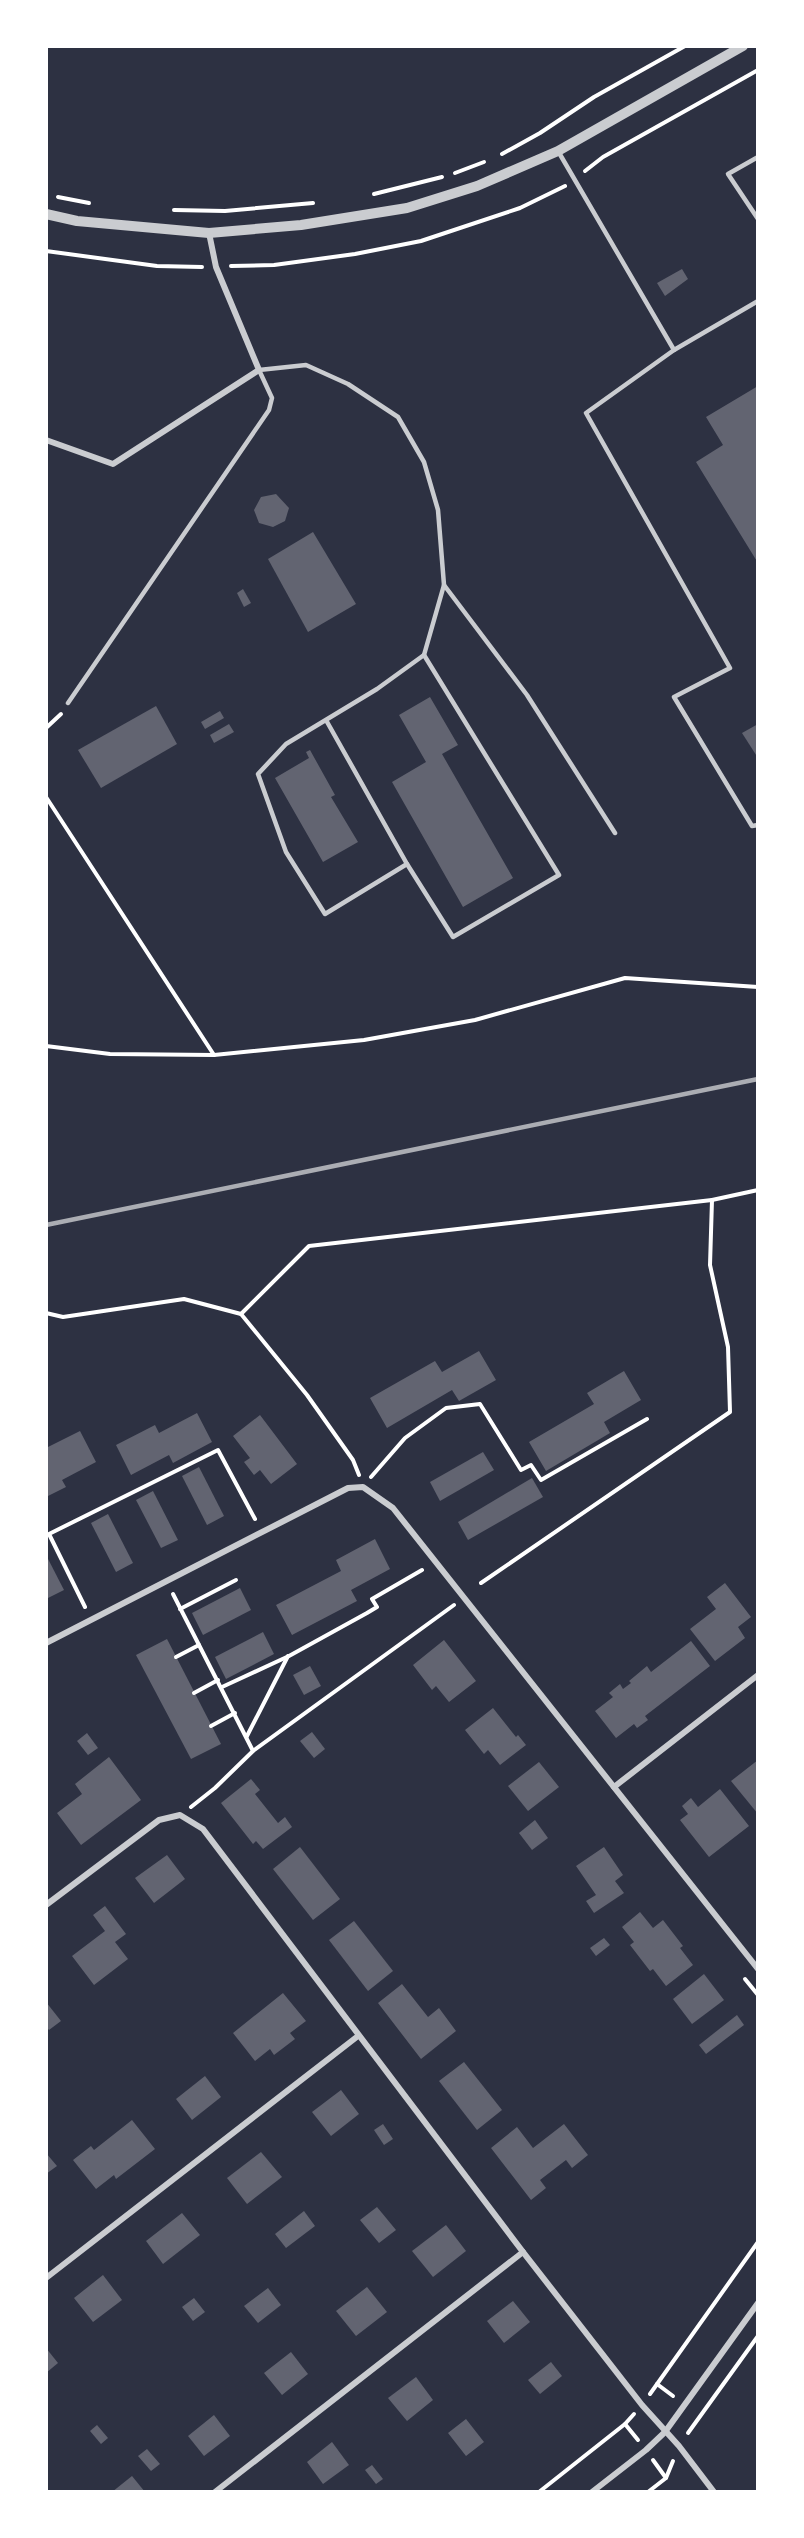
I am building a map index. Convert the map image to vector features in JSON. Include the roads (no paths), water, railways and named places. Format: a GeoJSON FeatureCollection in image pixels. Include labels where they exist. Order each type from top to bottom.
{"type":"FeatureCollection","features":[{"type":"Feature","properties":{"kind":"street"},"geometry":{"type":"LineString","coordinates":[[46,214],[77,221],[210,233],[301,225],[407,208],[477,186],[558,151],[742,46]]}},
{"type":"Feature","properties":{"kind":"street"},"geometry":{"type":"LineString","coordinates":[[46,440],[113,464],[259,370],[216,267],[210,233]]}},
{"type":"Feature","properties":{"kind":"street"},"geometry":{"type":"LineString","coordinates":[[46,1643],[348,1488],[363,1487],[393,1508],[758,1969]]}},
{"type":"Feature","properties":{"kind":"street"},"geometry":{"type":"LineString","coordinates":[[614,1788],[758,1675]]}},
{"type":"Feature","properties":{"kind":"street"},"geometry":{"type":"LineString","coordinates":[[46,1905],[159,1820],[180,1815],[203,1829],[523,2252],[642,2405],[679,2446],[714,2492]]}},
{"type":"Feature","properties":{"kind":"street"},"geometry":{"type":"LineString","coordinates":[[46,2278],[358,2036]]}},
{"type":"Feature","properties":{"kind":"street"},"geometry":{"type":"LineString","coordinates":[[214,2492],[523,2252]]}},
{"type":"Feature","properties":{"kind":"street"},"geometry":{"type":"LineString","coordinates":[[592,2492],[665,2432],[758,2303]]}},
{"type":"Feature","properties":{"kind":"lane"},"geometry":{"type":"LineString","coordinates":[[558,151],[674,350]]}},
{"type":"Feature","properties":{"kind":"lane"},"geometry":{"type":"LineString","coordinates":[[758,157],[728,174],[758,219]]}},
{"type":"Feature","properties":{"kind":"lane"},"geometry":{"type":"LineString","coordinates":[[758,301],[674,350],[586,412],[730,668],[674,697],[752,826],[758,825]]}},
{"type":"Feature","properties":{"kind":"lane"},"geometry":{"type":"LineString","coordinates":[[68,704],[269,410],[272,398],[259,370],[306,365],[348,384],[398,417],[424,462],[438,510],[444,585],[424,655],[378,689],[286,744],[258,774],[286,852],[325,914],[407,864]]}},
{"type":"Feature","properties":{"kind":"lane"},"geometry":{"type":"LineString","coordinates":[[444,585],[527,695],[615,833]]}},
{"type":"Feature","properties":{"kind":"lane"},"geometry":{"type":"LineString","coordinates":[[326,720],[407,864],[453,937],[559,875],[424,655]]}},
{"type":"Feature","properties":{"kind":"railway"},"geometry":{"type":"LineString","coordinates":[[46,1225],[758,1079]]}}]}
